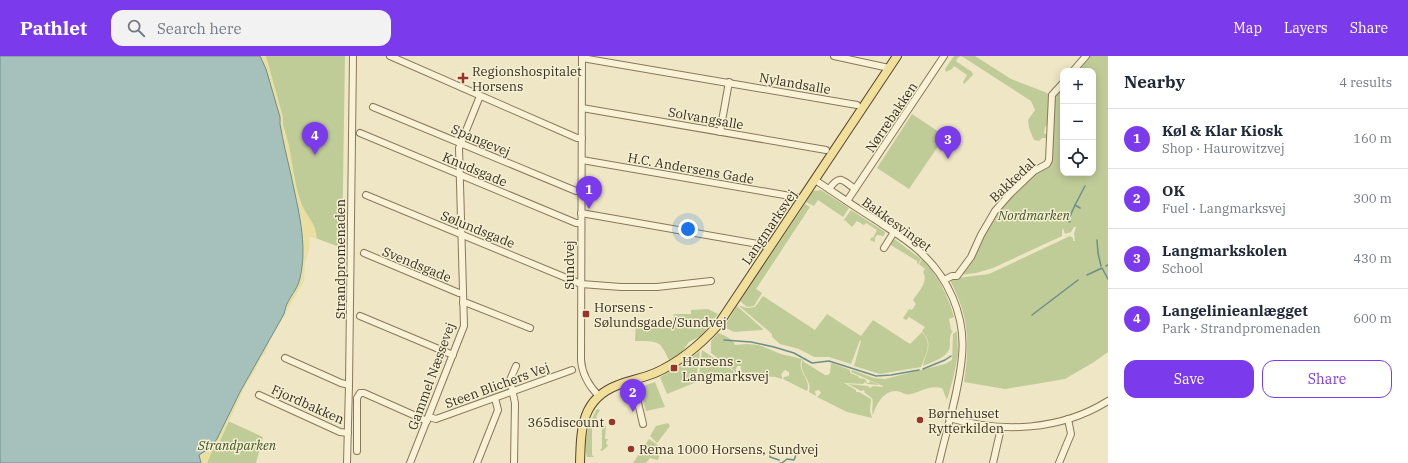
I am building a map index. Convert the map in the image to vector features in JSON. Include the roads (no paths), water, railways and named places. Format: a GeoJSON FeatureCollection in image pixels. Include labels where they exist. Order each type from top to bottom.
{"type":"FeatureCollection","features":[{"type":"Feature","properties":{"kind":"main road","name":"Langmarksvej"},"geometry":{"type":"LineString","coordinates":[[599,396],[612,387],[670,366],[699,345],[710,333],[727,312],[897,56]]}},
{"type":"Feature","properties":{"kind":"main road"},"geometry":{"type":"LineString","coordinates":[[580,463],[584,420],[589,408],[599,396]]}},
{"type":"Feature","properties":{"kind":"street","name":"Strandpromenaden"},"geometry":{"type":"LineString","coordinates":[[346,463],[349,385],[353,56]]}},
{"type":"Feature","properties":{"kind":"street"},"geometry":{"type":"LineString","coordinates":[[390,56],[577,138],[582,138]]}},
{"type":"Feature","properties":{"kind":"street"},"geometry":{"type":"LineString","coordinates":[[834,56],[889,68]]}},
{"type":"Feature","properties":{"kind":"street","name":"Nørrebakken"},"geometry":{"type":"LineString","coordinates":[[847,201],[944,56]]}},
{"type":"Feature","properties":{"kind":"street"},"geometry":{"type":"LineString","coordinates":[[1076,68],[1086,56]]}},
{"type":"Feature","properties":{"kind":"street","name":"Nylandsalle"},"geometry":{"type":"LineString","coordinates":[[582,57],[857,105]]}},
{"type":"Feature","properties":{"kind":"street","name":"Sundvej"},"geometry":{"type":"LineString","coordinates":[[582,57],[581,365],[586,380],[599,396]]}},
{"type":"Feature","properties":{"kind":"street"},"geometry":{"type":"LineString","coordinates":[[720,132],[729,82]]}},
{"type":"Feature","properties":{"kind":"street","name":"Bakkedal"},"geometry":{"type":"LineString","coordinates":[[944,280],[952,276],[957,276],[971,256],[995,211],[1004,200],[1034,171],[1047,164],[1049,160],[1052,95],[1060,86]]}},
{"type":"Feature","properties":{"kind":"street"},"geometry":{"type":"LineString","coordinates":[[460,143],[480,96]]}},
{"type":"Feature","properties":{"kind":"street","name":"Spangevej"},"geometry":{"type":"LineString","coordinates":[[373,107],[576,191],[581,191]]}},
{"type":"Feature","properties":{"kind":"street","name":"Solvangsalle"},"geometry":{"type":"LineString","coordinates":[[582,108],[826,150]]}},
{"type":"Feature","properties":{"kind":"street","name":"Knudsgade"},"geometry":{"type":"LineString","coordinates":[[360,133],[576,223],[582,223]]}},
{"type":"Feature","properties":{"kind":"street","name":"Gammel Næssevej"},"geometry":{"type":"LineString","coordinates":[[410,463],[464,326],[460,143]]}},
{"type":"Feature","properties":{"kind":"street","name":"H.C. Andersens Gade"},"geometry":{"type":"LineString","coordinates":[[582,160],[796,197]]}},
{"type":"Feature","properties":{"kind":"street"},"geometry":{"type":"LineString","coordinates":[[829,189],[838,179],[855,189]]}},
{"type":"Feature","properties":{"kind":"street","name":"Bakkesvinget"},"geometry":{"type":"LineString","coordinates":[[815,180],[894,232],[926,256],[944,280],[955,302],[959,316],[962,341],[960,370],[939,463]]}},
{"type":"Feature","properties":{"kind":"street","name":"Sølundsgade"},"geometry":{"type":"LineString","coordinates":[[366,195],[581,284]]}},
{"type":"Feature","properties":{"kind":"street"},"geometry":{"type":"LineString","coordinates":[[581,213],[764,245]]}},
{"type":"Feature","properties":{"kind":"street"},"geometry":{"type":"LineString","coordinates":[[884,248],[894,232]]}},
{"type":"Feature","properties":{"kind":"street","name":"Svendsgade"},"geometry":{"type":"LineString","coordinates":[[364,253],[459,293],[463,293]]}},
{"type":"Feature","properties":{"kind":"street"},"geometry":{"type":"LineString","coordinates":[[581,284],[657,287],[711,281]]}},
{"type":"Feature","properties":{"kind":"street"},"geometry":{"type":"LineString","coordinates":[[463,303],[530,328]]}},
{"type":"Feature","properties":{"kind":"street"},"geometry":{"type":"LineString","coordinates":[[360,316],[453,355]]}},
{"type":"Feature","properties":{"kind":"street"},"geometry":{"type":"LineString","coordinates":[[285,358],[341,383],[349,385]]}},
{"type":"Feature","properties":{"kind":"street"},"geometry":{"type":"LineString","coordinates":[[514,463],[516,403],[510,380],[516,366]]}},
{"type":"Feature","properties":{"kind":"street","name":"Steen Blichers Vej"},"geometry":{"type":"LineString","coordinates":[[428,419],[436,419],[572,370]]}},
{"type":"Feature","properties":{"kind":"street"},"geometry":{"type":"LineString","coordinates":[[633,380],[643,424]]}},
{"type":"Feature","properties":{"kind":"street"},"geometry":{"type":"LineString","coordinates":[[357,451],[357,398],[360,393],[364,393],[428,419]]}},
{"type":"Feature","properties":{"kind":"street","name":"Fjordbakken"},"geometry":{"type":"LineString","coordinates":[[259,395],[340,432],[348,433]]}},
{"type":"Feature","properties":{"kind":"street"},"geometry":{"type":"LineString","coordinates":[[477,463],[498,410],[495,398]]}},
{"type":"Feature","properties":{"kind":"street"},"geometry":{"type":"LineString","coordinates":[[949,418],[981,426],[1001,428],[1029,427],[1068,419],[1108,401]]}},
{"type":"Feature","properties":{"kind":"street"},"geometry":{"type":"LineString","coordinates":[[1059,463],[1072,434],[1068,419]]}},
{"type":"Feature","properties":{"kind":"street"},"geometry":{"type":"LineString","coordinates":[[993,463],[1001,428]]}},
{"type":"Feature","properties":{"kind":"water"},"geometry":{"type":"Polygon","coordinates":[[[0,56],[260,56],[266,69],[280,117],[281,130],[303,239],[302,265],[299,282],[287,303],[284,314],[240,392],[217,439],[210,448],[199,455],[201,463],[0,463],[0,56]]]}},
{"type":"Feature","properties":{"kind":"waterway"},"geometry":{"type":"LineString","coordinates":[[1075,205],[1085,186]]}},
{"type":"Feature","properties":{"kind":"waterway"},"geometry":{"type":"LineString","coordinates":[[1070,222],[1068,221],[1075,205],[1080,208]]}},
{"type":"Feature","properties":{"kind":"waterway"},"geometry":{"type":"LineString","coordinates":[[1097,240],[1101,266]]}},
{"type":"Feature","properties":{"kind":"waterway"},"geometry":{"type":"LineString","coordinates":[[1087,275],[1102,268],[1108,279]]}},
{"type":"Feature","properties":{"kind":"waterway"},"geometry":{"type":"LineString","coordinates":[[1032,315],[1078,280]]}},
{"type":"Feature","properties":{"kind":"waterway"},"geometry":{"type":"LineString","coordinates":[[724,340],[751,342],[774,347],[794,353],[812,363],[829,361],[876,376],[919,370]]}},
{"type":"Feature","properties":{"kind":"waterway"},"geometry":{"type":"LineString","coordinates":[[923,369],[951,356]]}},
{"type":"Feature","properties":{"kind":"waterway"},"geometry":{"type":"LineString","coordinates":[[782,463],[787,459],[794,460],[796,455],[801,452],[800,450]]}},
{"type":"Feature","properties":{"kind":"waterway"},"geometry":{"type":"LineString","coordinates":[[769,451],[770,457],[779,460]]}},
{"type":"Feature","properties":{"kind":"place","name":"Regionshospitalet Horsens"},"geometry":{"type":"Point","coordinates":[463,78]}},
{"type":"Feature","properties":{"kind":"place","name":"Langelinieanlægget"},"geometry":{"type":"Point","coordinates":[315,155]}},
{"type":"Feature","properties":{"kind":"place","name":"Langmarkskolen"},"geometry":{"type":"Point","coordinates":[948,159]}},
{"type":"Feature","properties":{"kind":"place","name":"Køl & Klar Kiosk"},"geometry":{"type":"Point","coordinates":[589,209]}},
{"type":"Feature","properties":{"kind":"place","name":"Horsens - Sølundsgade/Sundvej"},"geometry":{"type":"Point","coordinates":[586,314]}},
{"type":"Feature","properties":{"kind":"place","name":"Horsens - Langmarksvej"},"geometry":{"type":"Point","coordinates":[674,368]}},
{"type":"Feature","properties":{"kind":"place","name":"OK"},"geometry":{"type":"Point","coordinates":[633,412]}},
{"type":"Feature","properties":{"kind":"place","name":"Børnehuset Rytterkilden"},"geometry":{"type":"Point","coordinates":[920,420]}},
{"type":"Feature","properties":{"kind":"place","name":"365discount"},"geometry":{"type":"Point","coordinates":[612,422]}},
{"type":"Feature","properties":{"kind":"place","name":"Rema 1000 Horsens, Sundvej"},"geometry":{"type":"Point","coordinates":[631,449]}},
{"type":"Feature","properties":{"kind":"park label","name":"Nordmarken"},"geometry":{"type":"Point","coordinates":[1034,215]}},
{"type":"Feature","properties":{"kind":"park label","name":"Strandparken"},"geometry":{"type":"Point","coordinates":[237,445]}}]}
